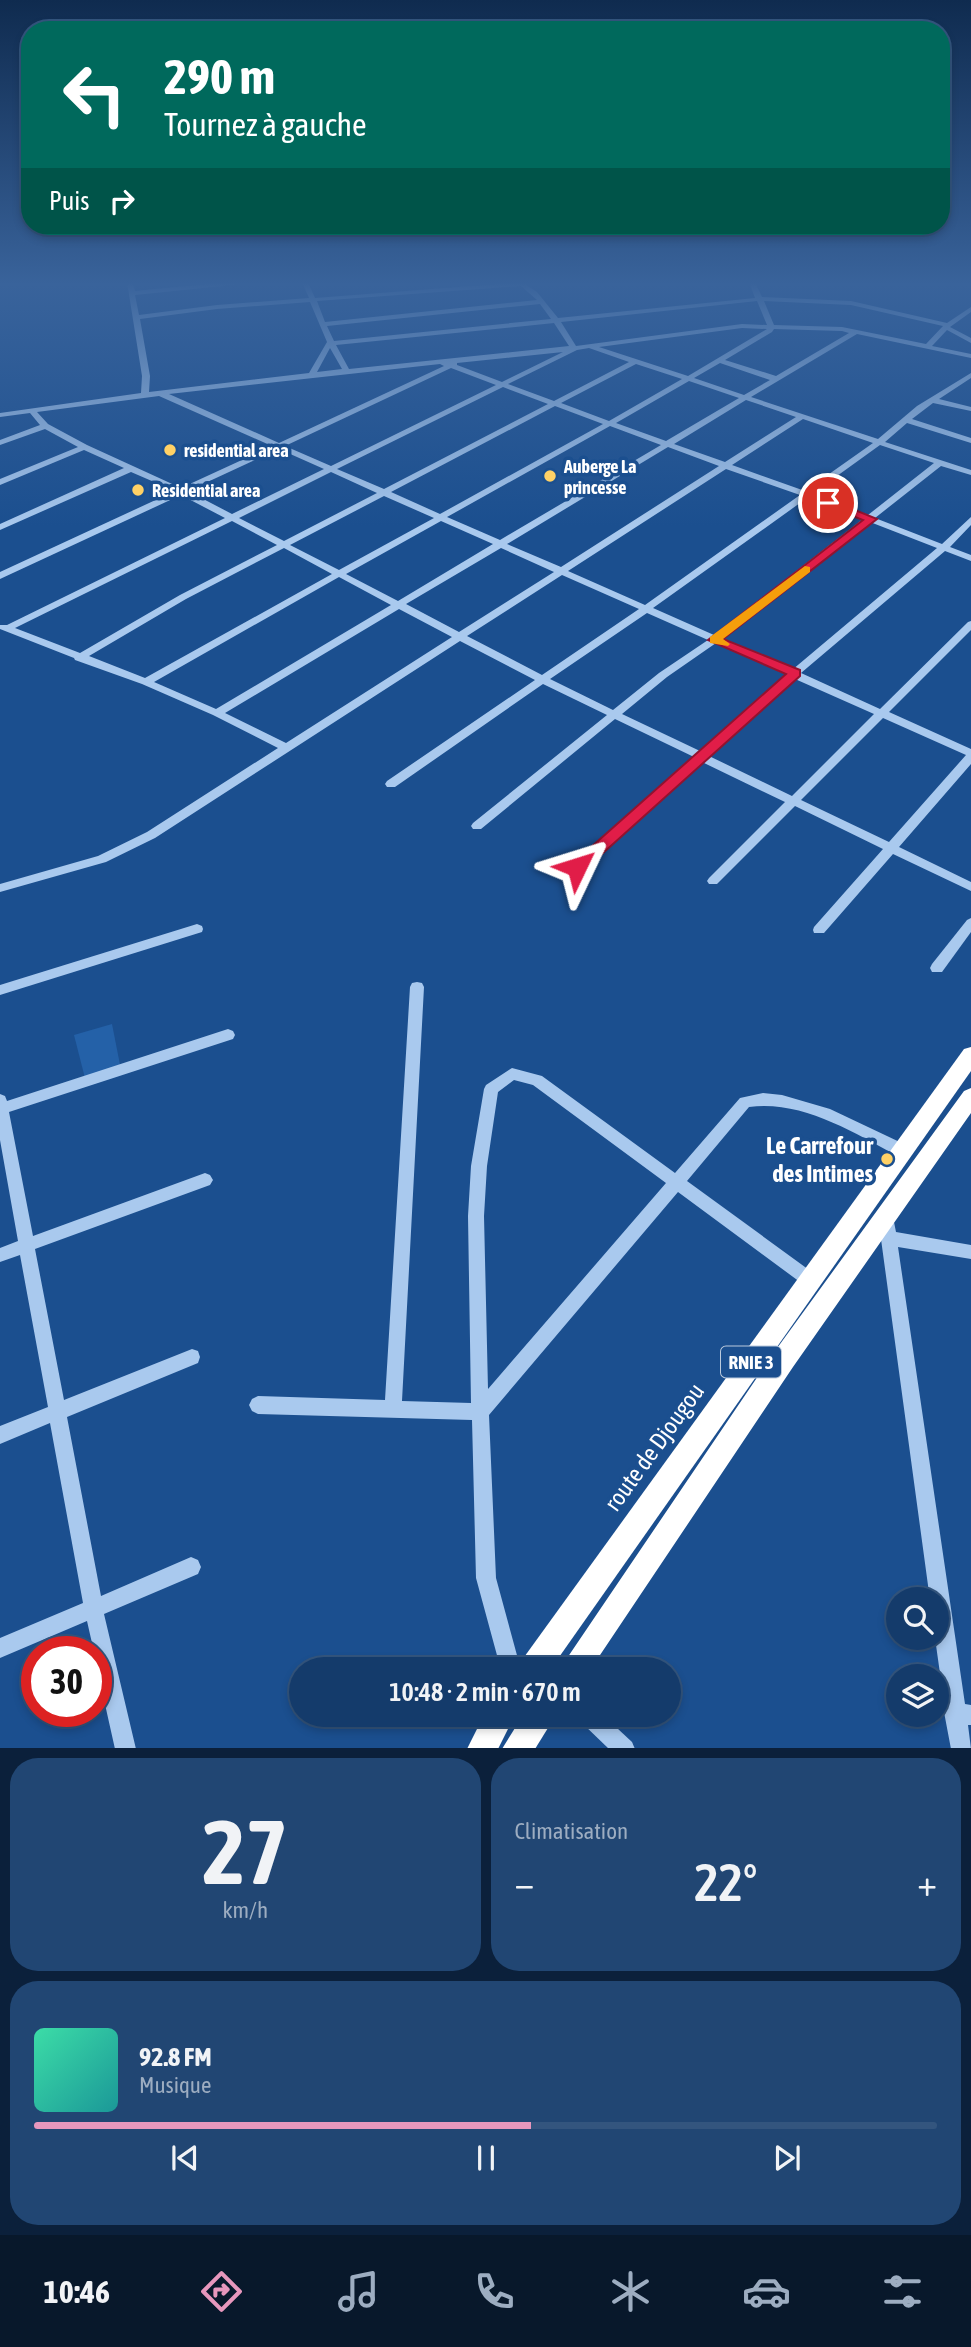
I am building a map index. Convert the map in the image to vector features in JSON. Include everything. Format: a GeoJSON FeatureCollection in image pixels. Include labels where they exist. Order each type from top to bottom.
{"type":"FeatureCollection","features":[{"type":"Feature","properties":{"kind":"highway","name":"route de Djougou"},"geometry":{"type":"LineString","coordinates":[[541,1657],[971,1055]]}},
{"type":"Feature","properties":{"kind":"highway","name":"RNIE 3"},"geometry":{"type":"LineString","coordinates":[[582,1657],[784,1359],[888,1227],[971,1097]]}},
{"type":"Feature","properties":{"kind":"highway"},"geometry":{"type":"LineString","coordinates":[[764,1344],[784,1359]]}},
{"type":"Feature","properties":{"kind":"highway"},"geometry":{"type":"LineString","coordinates":[[482,1748],[493,1727]]}},
{"type":"Feature","properties":{"kind":"highway"},"geometry":{"type":"LineString","coordinates":[[517,1748],[532,1727]]}},
{"type":"Feature","properties":{"kind":"street"},"geometry":{"type":"LineString","coordinates":[[144,364],[145,395]]}},
{"type":"Feature","properties":{"kind":"street"},"geometry":{"type":"LineString","coordinates":[[312,375],[318,364]]}},
{"type":"Feature","properties":{"kind":"street"},"geometry":{"type":"LineString","coordinates":[[342,364],[347,371]]}},
{"type":"Feature","properties":{"kind":"street"},"geometry":{"type":"LineString","coordinates":[[0,415],[145,395],[422,364]]}},
{"type":"Feature","properties":{"kind":"street"},"geometry":{"type":"LineString","coordinates":[[443,364],[609,422],[971,558]]}},
{"type":"Feature","properties":{"kind":"street"},"geometry":{"type":"LineString","coordinates":[[0,576],[454,364]]}},
{"type":"Feature","properties":{"kind":"street"},"geometry":{"type":"LineString","coordinates":[[3,627],[548,364]]}},
{"type":"Feature","properties":{"kind":"street"},"geometry":{"type":"LineString","coordinates":[[79,658],[129,627],[631,364]]}},
{"type":"Feature","properties":{"kind":"street"},"geometry":{"type":"LineString","coordinates":[[639,364],[971,473]]}},
{"type":"Feature","properties":{"kind":"street"},"geometry":{"type":"LineString","coordinates":[[146,682],[337,572],[716,364]]}},
{"type":"Feature","properties":{"kind":"street"},"geometry":{"type":"LineString","coordinates":[[728,364],[776,380]]}},
{"type":"Feature","properties":{"kind":"street"},"geometry":{"type":"LineString","coordinates":[[217,713],[803,364]]}},
{"type":"Feature","properties":{"kind":"street"},"geometry":{"type":"LineString","coordinates":[[391,784],[807,495],[932,400],[970,377]]}},
{"type":"Feature","properties":{"kind":"street"},"geometry":{"type":"LineString","coordinates":[[162,394],[714,640],[795,673],[971,755],[819,930]]}},
{"type":"Feature","properties":{"kind":"street"},"geometry":{"type":"LineString","coordinates":[[932,400],[971,409]]}},
{"type":"Feature","properties":{"kind":"street"},"geometry":{"type":"LineString","coordinates":[[31,410],[45,426],[84,447],[181,491],[541,679],[971,887]]}},
{"type":"Feature","properties":{"kind":"street"},"geometry":{"type":"LineString","coordinates":[[0,888],[102,859],[151,835],[802,416]]}},
{"type":"Feature","properties":{"kind":"street"},"geometry":{"type":"LineString","coordinates":[[906,420],[971,441]]}},
{"type":"Feature","properties":{"kind":"street"},"geometry":{"type":"LineString","coordinates":[[0,443],[45,426]]}},
{"type":"Feature","properties":{"kind":"street"},"geometry":{"type":"LineString","coordinates":[[0,482],[84,447]]}},
{"type":"Feature","properties":{"kind":"street"},"geometry":{"type":"LineString","coordinates":[[477,826],[663,675],[714,640],[872,519],[940,463]]}},
{"type":"Feature","properties":{"kind":"street"},"geometry":{"type":"LineString","coordinates":[[0,527],[130,469]]}},
{"type":"Feature","properties":{"kind":"street"},"geometry":{"type":"LineString","coordinates":[[577,867],[704,757],[795,673],[943,548],[971,520]]}},
{"type":"Feature","properties":{"kind":"street"},"geometry":{"type":"LineString","coordinates":[[713,881],[884,714],[971,624]]}},
{"type":"Feature","properties":{"kind":"street"},"geometry":{"type":"LineString","coordinates":[[3,627],[146,682],[217,713],[284,747]]}},
{"type":"Feature","properties":{"kind":"street"},"geometry":{"type":"LineString","coordinates":[[937,968],[971,923]]}},
{"type":"Feature","properties":{"kind":"street"},"geometry":{"type":"LineString","coordinates":[[0,990],[197,929]]}},
{"type":"Feature","properties":{"kind":"street"},"geometry":{"type":"LineString","coordinates":[[393,1409],[417,988]]}},
{"type":"Feature","properties":{"kind":"street"},"geometry":{"type":"LineString","coordinates":[[126,1748],[93,1607],[1,1105],[228,1035]]}},
{"type":"Feature","properties":{"kind":"street"},"geometry":{"type":"LineString","coordinates":[[508,1657],[486,1578],[480,1412],[476,1216],[479,1166],[491,1089],[512,1074],[537,1080],[810,1280]]}},
{"type":"Feature","properties":{"kind":"street"},"geometry":{"type":"LineString","coordinates":[[480,1412],[745,1102],[756,1098],[803,1107],[860,1129],[901,1150]]}},
{"type":"Feature","properties":{"kind":"street"},"geometry":{"type":"LineString","coordinates":[[0,1255],[205,1180]]}},
{"type":"Feature","properties":{"kind":"street"},"geometry":{"type":"LineString","coordinates":[[961,1748],[963,1714],[888,1227],[971,1252]]}},
{"type":"Feature","properties":{"kind":"street"},"geometry":{"type":"LineString","coordinates":[[0,1435],[192,1357]]}},
{"type":"Feature","properties":{"kind":"street"},"geometry":{"type":"LineString","coordinates":[[258,1405],[480,1412]]}},
{"type":"Feature","properties":{"kind":"street"},"geometry":{"type":"LineString","coordinates":[[0,1648],[191,1567]]}},
{"type":"Feature","properties":{"kind":"street"},"geometry":{"type":"LineString","coordinates":[[601,1727],[625,1748]]}},
{"type":"Feature","properties":{"kind":"shaded area"},"geometry":{"type":"Polygon","coordinates":[[[112,1024],[122,1075],[87,1086],[74,1035],[112,1024]]]}},
{"type":"Feature","properties":{"kind":"slow traffic"},"geometry":{"type":"LineString","coordinates":[[723,644],[714,640],[805,570]]}},
{"type":"Feature","properties":{"kind":"place","name":"residential area"},"geometry":{"type":"Point","coordinates":[170,450]}},
{"type":"Feature","properties":{"kind":"place","name":"Auberge La princesse"},"geometry":{"type":"Point","coordinates":[550,476]}},
{"type":"Feature","properties":{"kind":"place","name":"Residential area"},"geometry":{"type":"Point","coordinates":[138,490]}},
{"type":"Feature","properties":{"kind":"place","name":"Le Carrefour des Intimes"},"geometry":{"type":"Point","coordinates":[887,1159]}},
{"type":"Feature","properties":{"kind":"route"},"geometry":{"type":"LineString","coordinates":[[577,867],[704,757],[795,673],[714,640],[872,519],[828,503]]}}]}
